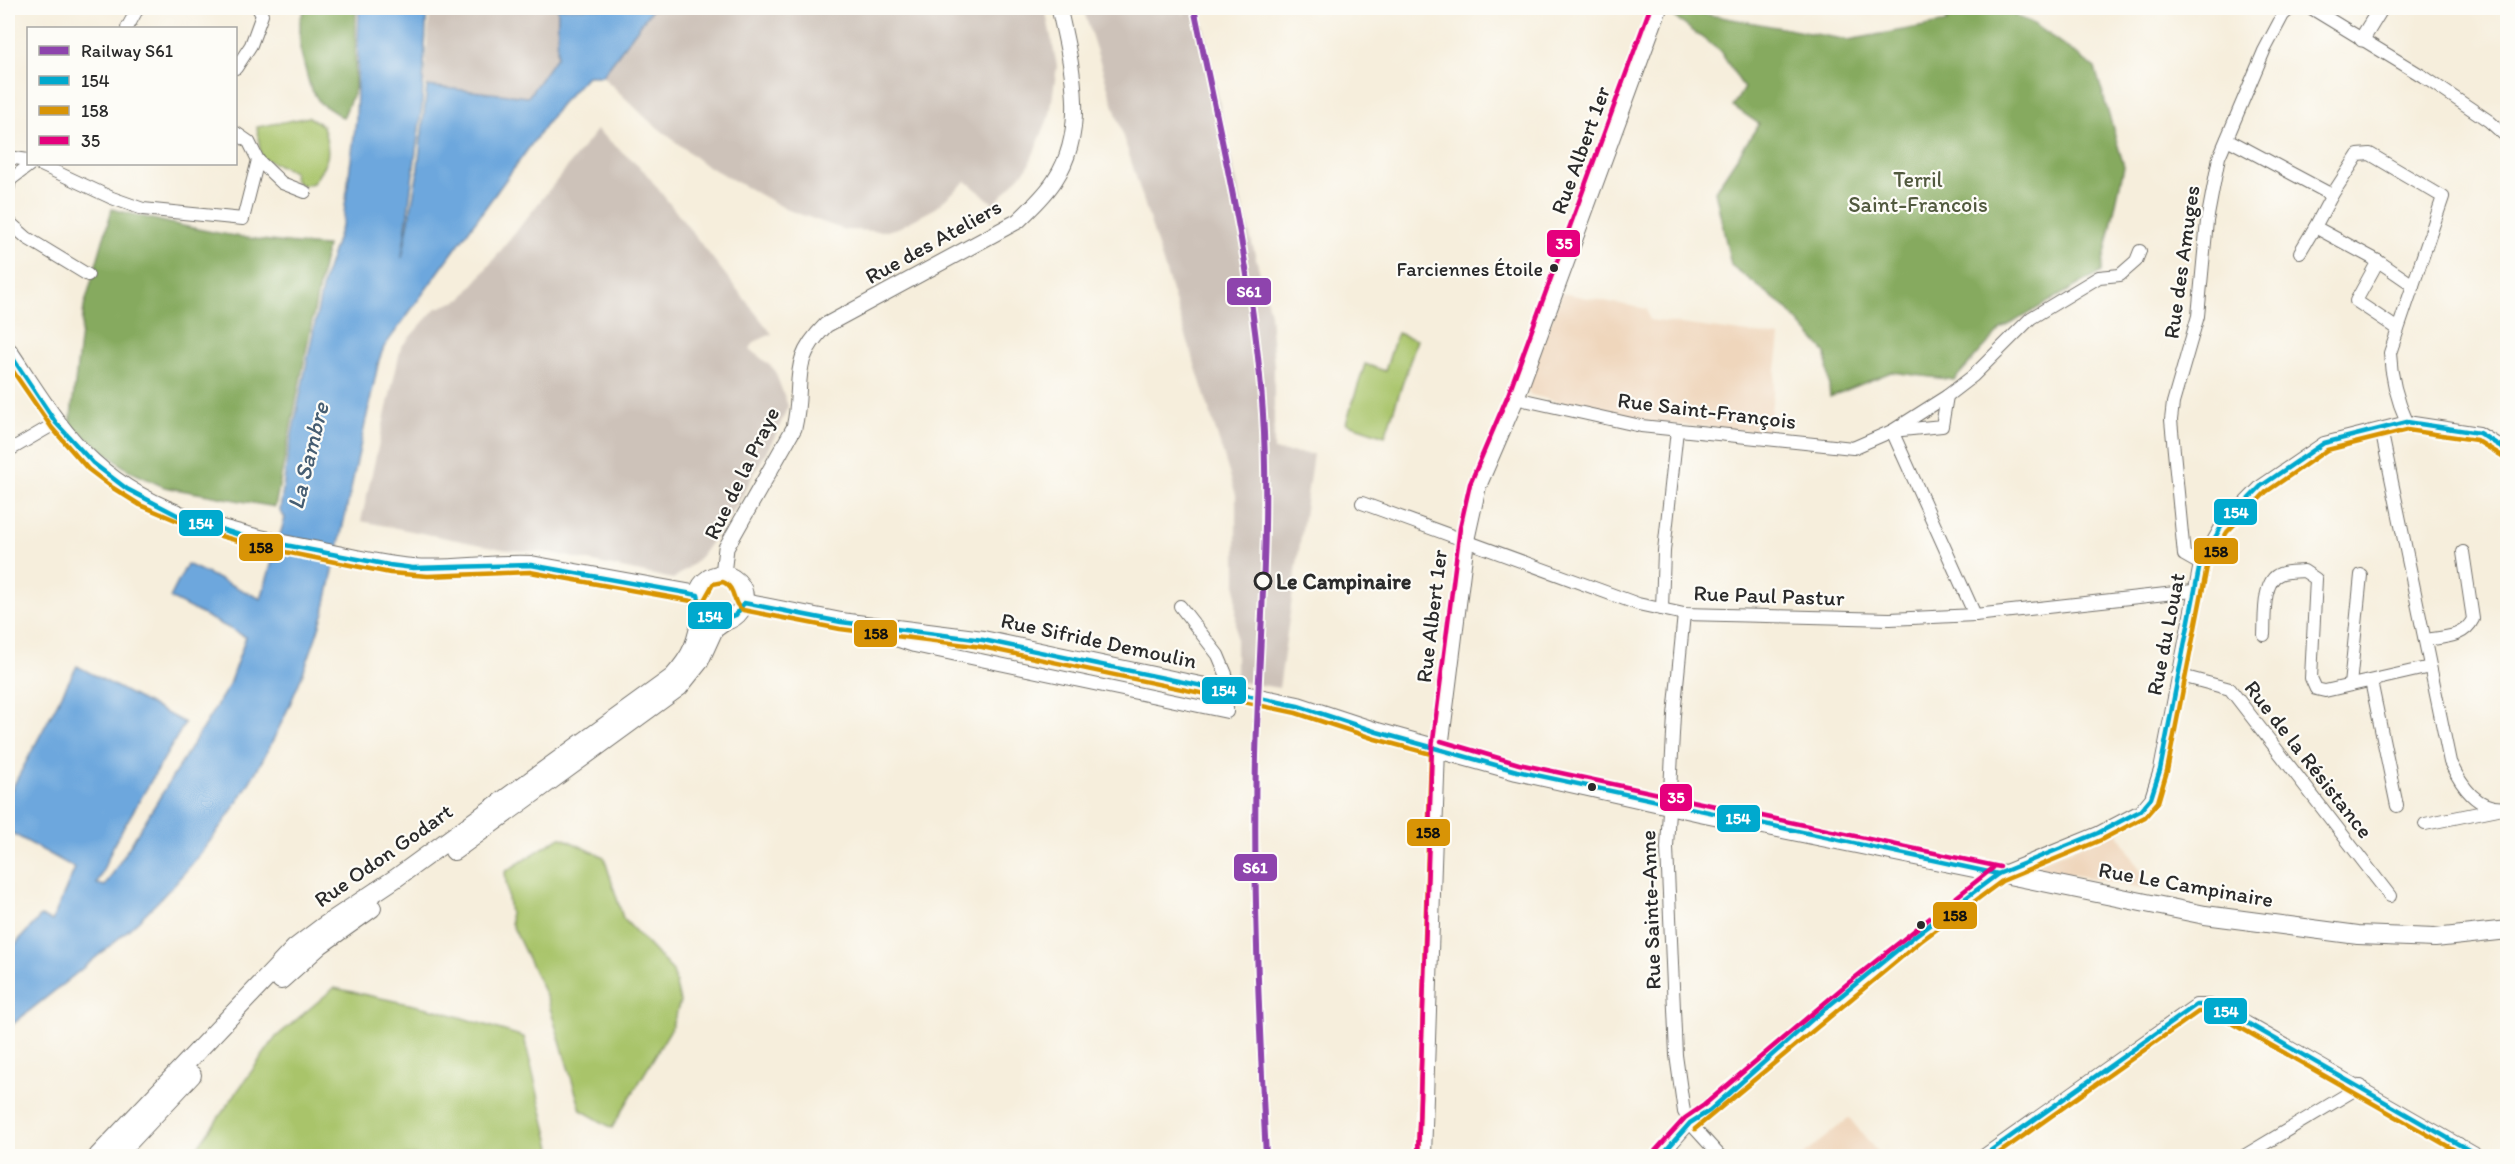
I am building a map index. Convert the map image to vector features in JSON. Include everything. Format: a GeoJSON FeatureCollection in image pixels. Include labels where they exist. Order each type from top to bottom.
{"type":"FeatureCollection","features":[{"type":"Feature","properties":{"kind":"main road","name":"Rue Albert 1er"},"geometry":{"type":"LineString","coordinates":[[1439,748],[1465,540],[1477,486],[1515,398],[1658,8]]}},
{"type":"Feature","properties":{"kind":"main road"},"geometry":{"type":"LineString","coordinates":[[8,351],[56,423],[93,463],[127,489],[179,516],[249,538],[351,558],[413,568],[531,565],[700,604]]}},
{"type":"Feature","properties":{"kind":"main road"},"geometry":{"type":"LineString","coordinates":[[723,574],[736,580],[741,585],[744,603],[736,616],[724,622],[708,618],[700,604],[704,582],[723,574]]}},
{"type":"Feature","properties":{"kind":"main road","name":"Rue Sifride Demoulin"},"geometry":{"type":"LineString","coordinates":[[744,603],[841,622],[983,640],[1298,706],[1377,732],[1439,748]]}},
{"type":"Feature","properties":{"kind":"main road","name":"Rue Odon Godart"},"geometry":{"type":"LineString","coordinates":[[98,1156],[295,948],[396,878],[673,676],[689,659],[698,640],[700,604]]}},
{"type":"Feature","properties":{"kind":"main road","name":"Rue Odon Godart"},"geometry":{"type":"LineString","coordinates":[[116,1156],[289,971],[320,945],[536,794],[679,687],[699,663],[714,629],[724,622]]}},
{"type":"Feature","properties":{"kind":"main road","name":"Rue Le Campinaire"},"geometry":{"type":"LineString","coordinates":[[1439,748],[1517,771],[1700,812],[2205,915],[2358,935],[2435,938],[2508,930]]}},
{"type":"Feature","properties":{"kind":"street"},"geometry":{"type":"LineString","coordinates":[[128,27],[138,8]]}},
{"type":"Feature","properties":{"kind":"street"},"geometry":{"type":"LineString","coordinates":[[237,66],[251,45],[262,15],[258,8]]}},
{"type":"Feature","properties":{"kind":"street","name":"Rue des Ateliers"},"geometry":{"type":"LineString","coordinates":[[802,356],[810,340],[826,325],[1018,221],[1043,197],[1057,177],[1067,153],[1074,125],[1075,92],[1059,8]]}},
{"type":"Feature","properties":{"kind":"street","name":"Rue des Amuges"},"geometry":{"type":"LineString","coordinates":[[2200,564],[2184,555],[2171,420],[2173,403],[2198,316],[2206,221],[2219,157],[2264,51],[2283,15],[2291,8]]}},
{"type":"Feature","properties":{"kind":"street"},"geometry":{"type":"LineString","coordinates":[[2362,39],[2381,8]]}},
{"type":"Feature","properties":{"kind":"street"},"geometry":{"type":"LineString","coordinates":[[2316,10],[2489,121],[2508,138]]}},
{"type":"Feature","properties":{"kind":"street"},"geometry":{"type":"LineString","coordinates":[[237,134],[249,142],[258,160],[282,183],[305,192]]}},
{"type":"Feature","properties":{"kind":"street"},"geometry":{"type":"LineString","coordinates":[[2227,139],[2332,195]]}},
{"type":"Feature","properties":{"kind":"street"},"geometry":{"type":"LineString","coordinates":[[2300,252],[2358,155],[2370,154],[2443,197],[2390,352],[2398,404],[2407,422]]}},
{"type":"Feature","properties":{"kind":"street"},"geometry":{"type":"LineString","coordinates":[[8,157],[27,161]]}},
{"type":"Feature","properties":{"kind":"street"},"geometry":{"type":"LineString","coordinates":[[41,165],[112,198],[143,209],[243,219],[258,160]]}},
{"type":"Feature","properties":{"kind":"street"},"geometry":{"type":"LineString","coordinates":[[8,182],[27,165]]}},
{"type":"Feature","properties":{"kind":"street"},"geometry":{"type":"LineString","coordinates":[[8,221],[27,238],[88,275]]}},
{"type":"Feature","properties":{"kind":"street"},"geometry":{"type":"LineString","coordinates":[[2315,226],[2378,261],[2413,285]]}},
{"type":"Feature","properties":{"kind":"street"},"geometry":{"type":"LineString","coordinates":[[1947,396],[1973,376],[1998,348],[2031,318],[2099,277],[2120,275],[2136,261],[2140,251]]}},
{"type":"Feature","properties":{"kind":"street"},"geometry":{"type":"LineString","coordinates":[[2378,261],[2352,298],[2398,329]]}},
{"type":"Feature","properties":{"kind":"street","name":"Rue de la Praye"},"geometry":{"type":"LineString","coordinates":[[723,574],[726,548],[794,428],[798,411],[798,373],[802,356]]}},
{"type":"Feature","properties":{"kind":"street","name":"Rue Saint-François"},"geometry":{"type":"LineString","coordinates":[[1515,398],[1641,426],[1853,448],[1892,431],[1947,396]]}},
{"type":"Feature","properties":{"kind":"street","name":"Rue Saint-François"},"geometry":{"type":"LineString","coordinates":[[1892,431],[1942,426],[1947,396]]}},
{"type":"Feature","properties":{"kind":"street","name":"Rue du Louat"},"geometry":{"type":"LineString","coordinates":[[1661,1156],[1690,1124],[1916,935],[1998,874],[2098,833],[2140,811],[2151,798],[2160,770],[2200,564],[2221,527],[2261,486],[2324,443],[2407,422],[2479,434],[2508,451]]}},
{"type":"Feature","properties":{"kind":"street"},"geometry":{"type":"LineString","coordinates":[[8,451],[56,423]]}},
{"type":"Feature","properties":{"kind":"street"},"geometry":{"type":"LineString","coordinates":[[2381,429],[2450,762],[2462,788],[2480,802],[2504,808]]}},
{"type":"Feature","properties":{"kind":"street"},"geometry":{"type":"LineString","coordinates":[[1662,609],[1664,550],[1677,430]]}},
{"type":"Feature","properties":{"kind":"street"},"geometry":{"type":"LineString","coordinates":[[1892,431],[1975,615]]}},
{"type":"Feature","properties":{"kind":"street","name":"Rue Paul Pastur"},"geometry":{"type":"LineString","coordinates":[[1362,503],[1638,604],[1684,614],[1890,619],[1975,615],[2193,591]]}},
{"type":"Feature","properties":{"kind":"street"},"geometry":{"type":"LineString","coordinates":[[2425,640],[2459,634],[2469,628],[2473,619],[2463,552]]}},
{"type":"Feature","properties":{"kind":"street"},"geometry":{"type":"LineString","coordinates":[[2264,635],[2267,588],[2272,580],[2278,574],[2304,571],[2316,579],[2311,678],[2316,689],[2325,692],[2430,667]]}},
{"type":"Feature","properties":{"kind":"street"},"geometry":{"type":"LineString","coordinates":[[2350,685],[2361,575]]}},
{"type":"Feature","properties":{"kind":"street"},"geometry":{"type":"LineString","coordinates":[[841,622],[914,646],[1227,712],[1226,674],[1218,655],[1180,606]]}},
{"type":"Feature","properties":{"kind":"street","name":"Rue Sainte-Anne"},"geometry":{"type":"LineString","coordinates":[[1684,614],[1674,715],[1667,848],[1676,1055],[1684,1112],[1690,1124],[1720,1156]]}},
{"type":"Feature","properties":{"kind":"street","name":"Rue de la Résistance"},"geometry":{"type":"LineString","coordinates":[[2178,675],[2230,689],[2390,896]]}},
{"type":"Feature","properties":{"kind":"street"},"geometry":{"type":"LineString","coordinates":[[2371,681],[2397,806]]}},
{"type":"Feature","properties":{"kind":"street","name":"Rue Albert 1er"},"geometry":{"type":"LineString","coordinates":[[1425,1156],[1439,748]]}},
{"type":"Feature","properties":{"kind":"street"},"geometry":{"type":"LineString","coordinates":[[2425,824],[2504,808]]}},
{"type":"Feature","properties":{"kind":"street"},"geometry":{"type":"LineString","coordinates":[[1983,1156],[2196,1005],[2210,1005],[2228,1011],[2479,1156]]}},
{"type":"Feature","properties":{"kind":"street"},"geometry":{"type":"LineString","coordinates":[[2244,1156],[2361,1086]]}},
{"type":"Feature","properties":{"kind":"street"},"geometry":{"type":"LineString","coordinates":[[2451,1156],[2459,1144]]}},
{"type":"Feature","properties":{"kind":"shaded area"},"geometry":{"type":"Polygon","coordinates":[[[430,8],[558,8],[557,56],[528,97],[427,86],[424,83],[430,8]]]}},
{"type":"Feature","properties":{"kind":"shaded area"},"geometry":{"type":"Polygon","coordinates":[[[653,8],[1045,8],[1057,66],[1050,114],[1028,167],[994,204],[966,181],[934,209],[900,227],[887,231],[845,230],[788,210],[704,164],[648,120],[602,76],[653,8]]]}},
{"type":"Feature","properties":{"kind":"shaded area"},"geometry":{"type":"Polygon","coordinates":[[[1083,8],[1180,8],[1184,16],[1183,8],[1200,8],[1233,168],[1270,313],[1274,366],[1274,451],[1313,454],[1279,688],[1236,681],[1236,495],[1083,8]]]}},
{"type":"Feature","properties":{"kind":"shaded area"},"geometry":{"type":"Polygon","coordinates":[[[597,130],[644,171],[772,334],[754,342],[750,349],[774,369],[788,406],[776,434],[737,505],[697,561],[673,579],[551,553],[507,550],[361,521],[401,347],[435,309],[462,299],[597,130]]]}},
{"type":"Feature","properties":{"kind":"shaded area"},"geometry":{"type":"Polygon","coordinates":[[[1562,293],[1647,309],[1649,320],[1780,337],[1769,427],[1765,432],[1639,422],[1531,395],[1525,388],[1562,293]]]}},
{"type":"Feature","properties":{"kind":"shaded area"},"geometry":{"type":"Polygon","coordinates":[[[2117,831],[2144,877],[2146,889],[2039,868],[2039,863],[2117,831]]]}},
{"type":"Feature","properties":{"kind":"shaded area"},"geometry":{"type":"Polygon","coordinates":[[[1849,1118],[1881,1156],[1802,1156],[1849,1118]]]}},
{"type":"Feature","properties":{"kind":"green space"},"geometry":{"type":"Polygon","coordinates":[[[305,8],[356,8],[355,89],[343,118],[320,103],[310,87],[300,49],[300,20],[305,8]]]}},
{"type":"Feature","properties":{"kind":"green space","name":"Terril Saint-Francois"},"geometry":{"type":"Polygon","coordinates":[[[1945,8],[1999,8],[2034,24],[2095,68],[2124,166],[2101,272],[2001,329],[1954,380],[1891,372],[1830,397],[1826,353],[1786,308],[1731,265],[1715,191],[1759,124],[1733,106],[1744,88],[1720,51],[1674,17],[1677,9],[1848,40],[1947,22],[1945,8]]]}},
{"type":"Feature","properties":{"kind":"green space"},"geometry":{"type":"Polygon","coordinates":[[[309,117],[323,126],[328,150],[326,162],[313,183],[303,186],[295,181],[293,171],[261,158],[257,127],[309,117]]]}},
{"type":"Feature","properties":{"kind":"green space"},"geometry":{"type":"Polygon","coordinates":[[[112,209],[219,233],[327,246],[275,507],[164,487],[128,470],[70,425],[84,307],[112,209]]]}},
{"type":"Feature","properties":{"kind":"green space"},"geometry":{"type":"Polygon","coordinates":[[[1397,333],[1417,340],[1385,436],[1346,423],[1365,364],[1385,371],[1397,333]]]}},
{"type":"Feature","properties":{"kind":"green space"},"geometry":{"type":"Polygon","coordinates":[[[560,837],[604,857],[623,918],[673,971],[680,1002],[671,1029],[612,1128],[581,1110],[547,998],[511,923],[505,872],[560,837]]]}},
{"type":"Feature","properties":{"kind":"green space"},"geometry":{"type":"Polygon","coordinates":[[[334,988],[437,1010],[524,1037],[553,1156],[191,1156],[276,1037],[334,988]]]}},
{"type":"Feature","properties":{"kind":"water","name":"La Sambre"},"geometry":{"type":"Polygon","coordinates":[[[359,8],[427,8],[422,106],[402,258],[417,176],[427,86],[528,97],[557,56],[558,8],[653,8],[602,76],[587,76],[560,105],[384,347],[379,360],[324,612],[293,698],[274,739],[228,817],[171,888],[138,921],[8,1028],[8,952],[41,916],[52,921],[75,868],[8,831],[8,796],[77,666],[185,723],[115,842],[97,884],[105,886],[228,687],[246,637],[170,598],[187,564],[261,599],[285,518],[280,511],[287,459],[324,279],[343,221],[356,121],[359,8]]]}},
{"type":"Feature","properties":{"kind":"rail line","name":"S61"},"geometry":{"type":"LineString","coordinates":[[1194,8],[1245,260],[1259,362],[1263,414],[1265,542],[1256,756],[1255,856],[1266,1156]]}},
{"type":"Feature","properties":{"kind":"transit line","name":"35"},"geometry":{"type":"LineString","coordinates":[[1418,1156],[1432,748],[1460,528],[1470,484],[1508,395],[1650,8]]}},
{"type":"Feature","properties":{"kind":"transit line","name":"154"},"geometry":{"type":"LineString","coordinates":[[8,351],[56,423],[93,463],[127,489],[179,516],[249,538],[413,568],[531,565],[698,595],[702,612],[720,621],[736,615],[744,603],[841,622],[983,640],[1298,706],[1377,732],[1517,771],[1998,874]]}},
{"type":"Feature","properties":{"kind":"transit line","name":"158"},"geometry":{"type":"LineString","coordinates":[[8,364],[52,428],[88,469],[113,488],[140,505],[199,530],[260,547],[390,573],[428,576],[530,572],[697,602],[704,600],[713,584],[723,582],[730,588],[737,604],[743,610],[840,629],[982,647],[1296,713],[1375,739],[1431,754],[1418,1156]]}},
{"type":"Feature","properties":{"kind":"transit line","name":"154"},"geometry":{"type":"LineString","coordinates":[[1661,1156],[1690,1123],[1709,1111],[1815,1017],[1916,935],[1998,874],[2098,833],[2140,811],[2151,798],[2160,770],[2200,564],[2221,527],[2261,486],[2324,443],[2407,422],[2479,433],[2508,451]]}},
{"type":"Feature","properties":{"kind":"transit line","name":"158"},"geometry":{"type":"LineString","coordinates":[[1695,1129],[1921,941],[2002,881],[2101,840],[2145,817],[2158,802],[2167,771],[2207,567],[2227,532],[2266,492],[2327,450],[2407,430],[2476,440],[2504,457]]}},
{"type":"Feature","properties":{"kind":"transit line","name":"35"},"geometry":{"type":"LineString","coordinates":[[1441,741],[1519,764],[2000,867]]}},
{"type":"Feature","properties":{"kind":"transit line","name":"35"},"geometry":{"type":"LineString","coordinates":[[1655,1151],[1685,1118],[1704,1105],[1847,984],[1993,868]]}},
{"type":"Feature","properties":{"kind":"transit line","name":"154"},"geometry":{"type":"LineString","coordinates":[[1983,1156],[2196,1005],[2210,1005],[2228,1012],[2479,1156]]}},
{"type":"Feature","properties":{"kind":"transit line","name":"158"},"geometry":{"type":"LineString","coordinates":[[1995,1156],[2198,1012],[2209,1012],[2225,1019],[2465,1156]]}},
{"type":"Feature","properties":{"kind":"place","name":"Farciennes Étoile"},"geometry":{"type":"Point","coordinates":[1554,268]}},
{"type":"Feature","properties":{"kind":"place","name":"Le Campinaire"},"geometry":{"type":"Point","coordinates":[1263,581]}}]}
